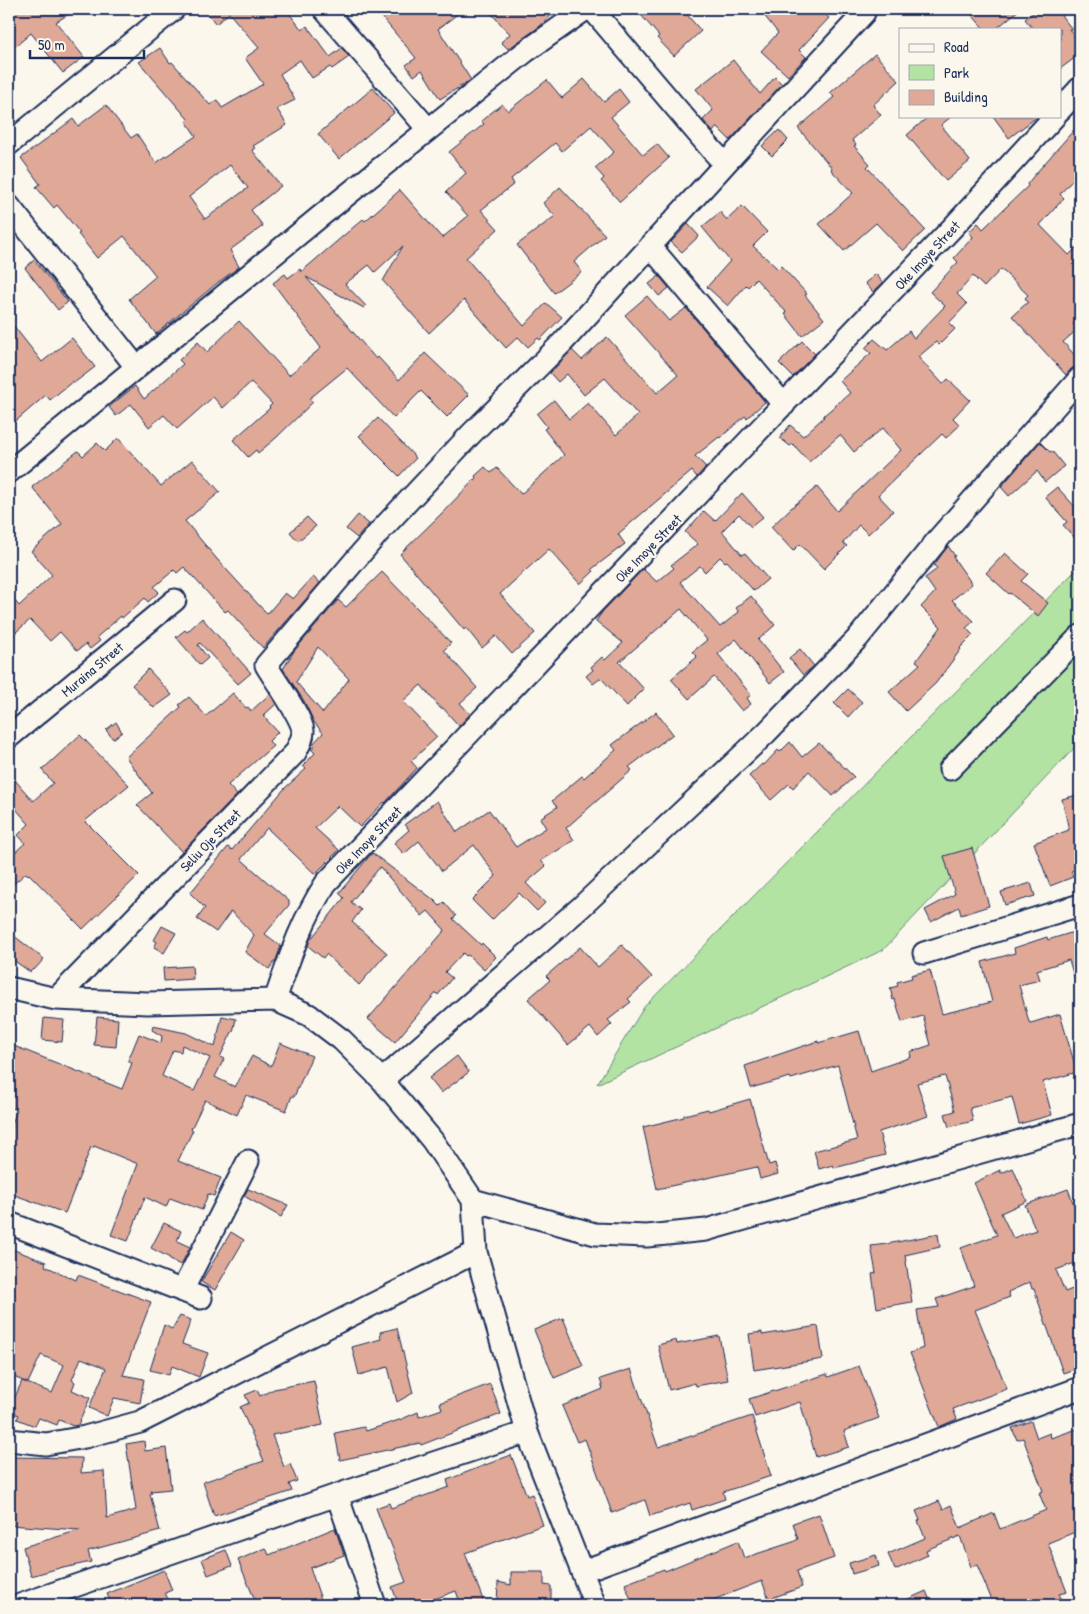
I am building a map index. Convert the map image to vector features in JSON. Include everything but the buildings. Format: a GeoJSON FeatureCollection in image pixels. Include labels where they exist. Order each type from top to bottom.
{"type":"FeatureCollection","features":[{"type":"Feature","properties":{"kind":"street"},"geometry":{"type":"LineString","coordinates":[[9,144],[174,9]]}},
{"type":"Feature","properties":{"kind":"street"},"geometry":{"type":"LineString","coordinates":[[324,9],[428,130]]}},
{"type":"Feature","properties":{"kind":"street"},"geometry":{"type":"LineString","coordinates":[[9,472],[525,52],[586,9]]}},
{"type":"Feature","properties":{"kind":"street"},"geometry":{"type":"LineString","coordinates":[[592,9],[711,150],[725,164]]}},
{"type":"Feature","properties":{"kind":"street"},"geometry":{"type":"LineString","coordinates":[[784,405],[650,246],[864,10]]}},
{"type":"Feature","properties":{"kind":"street"},"geometry":{"type":"LineString","coordinates":[[1062,108],[1080,88]]}},
{"type":"Feature","properties":{"kind":"street","name":"Oke Imoye Street"},"geometry":{"type":"LineString","coordinates":[[275,1000],[298,933],[311,906],[326,884],[954,226],[1053,118]]}},
{"type":"Feature","properties":{"kind":"street"},"geometry":{"type":"LineString","coordinates":[[9,206],[137,368]]}},
{"type":"Feature","properties":{"kind":"street","name":"Seliu Oje Street"},"geometry":{"type":"LineString","coordinates":[[56,999],[295,753],[302,741],[303,729],[298,717],[266,665],[380,530],[471,434],[563,342],[650,246]]}},
{"type":"Feature","properties":{"kind":"street"},"geometry":{"type":"LineString","coordinates":[[382,1080],[580,908],[766,733],[857,639],[940,536],[1080,378]]}},
{"type":"Feature","properties":{"kind":"street","name":"Muraina Street"},"geometry":{"type":"LineString","coordinates":[[9,737],[175,600]]}},
{"type":"Feature","properties":{"kind":"street"},"geometry":{"type":"LineString","coordinates":[[950,769],[1080,636]]}},
{"type":"Feature","properties":{"kind":"street"},"geometry":{"type":"LineString","coordinates":[[924,953],[1080,905]]}},
{"type":"Feature","properties":{"kind":"street"},"geometry":{"type":"LineString","coordinates":[[9,988],[56,999],[147,1003],[275,1000],[309,1015],[342,1040],[382,1080],[432,1140],[473,1200],[476,1252],[527,1432],[595,1605]]}},
{"type":"Feature","properties":{"kind":"street"},"geometry":{"type":"LineString","coordinates":[[473,1200],[595,1234],[647,1236],[706,1230],[1080,1124]]}},
{"type":"Feature","properties":{"kind":"street"},"geometry":{"type":"LineString","coordinates":[[182,1291],[248,1161]]}},
{"type":"Feature","properties":{"kind":"street"},"geometry":{"type":"LineString","coordinates":[[9,1223],[201,1298]]}},
{"type":"Feature","properties":{"kind":"street"},"geometry":{"type":"LineString","coordinates":[[9,1440],[46,1444],[140,1422],[476,1252]]}},
{"type":"Feature","properties":{"kind":"street"},"geometry":{"type":"LineString","coordinates":[[583,1571],[1080,1388]]}},
{"type":"Feature","properties":{"kind":"street"},"geometry":{"type":"LineString","coordinates":[[20,1605],[337,1495],[527,1432]]}},
{"type":"Feature","properties":{"kind":"street"},"geometry":{"type":"LineString","coordinates":[[337,1495],[375,1605]]}},
{"type":"Feature","properties":{"kind":"green space"},"geometry":{"type":"Polygon","coordinates":[[[1080,566],[1080,742],[883,950],[597,1084],[644,1007],[1080,566]]]}}]}
